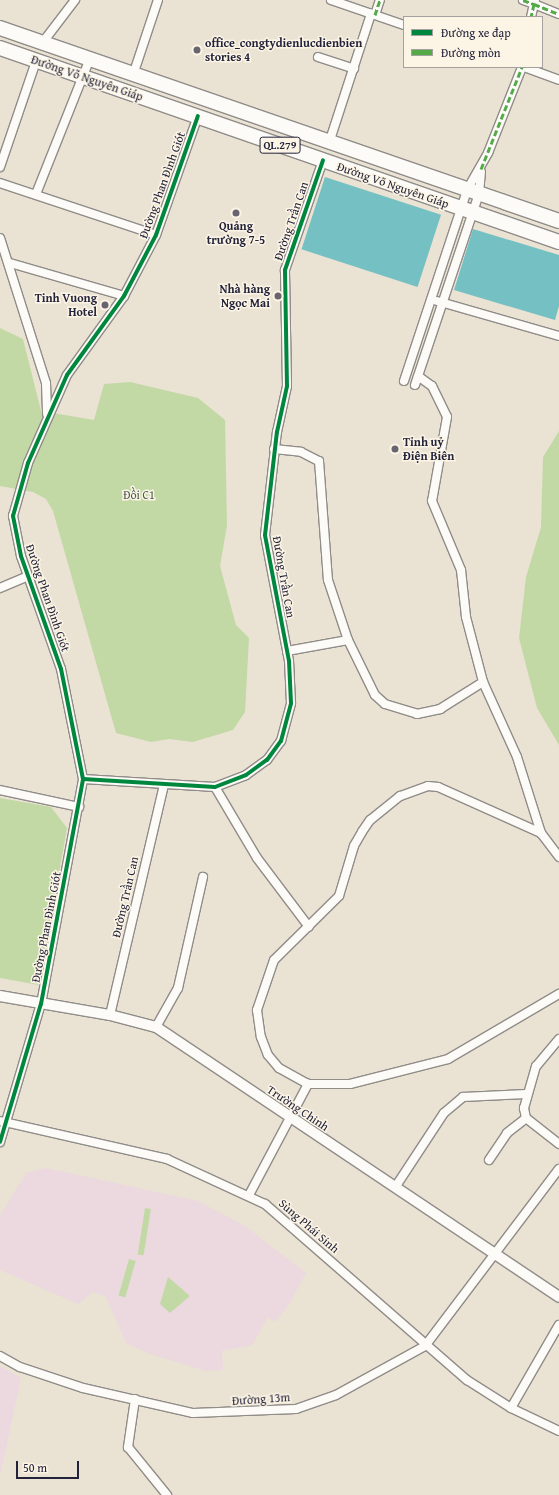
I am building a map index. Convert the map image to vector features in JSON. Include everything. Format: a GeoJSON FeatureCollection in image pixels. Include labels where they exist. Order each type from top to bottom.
{"type":"FeatureCollection","features":[{"type":"Feature","properties":{"kind":"highway","name":"Đường Võ Nguyên Giáp"},"geometry":{"type":"LineString","coordinates":[[0,28],[134,72],[559,221]]}},
{"type":"Feature","properties":{"kind":"highway"},"geometry":{"type":"LineString","coordinates":[[36,61],[43,42]]}},
{"type":"Feature","properties":{"kind":"highway","name":"Đường Võ Nguyên Giáp"},"geometry":{"type":"LineString","coordinates":[[0,48],[559,242]]}},
{"type":"Feature","properties":{"kind":"highway"},"geometry":{"type":"LineString","coordinates":[[323,160],[330,140]]}},
{"type":"Feature","properties":{"kind":"street"},"geometry":{"type":"LineString","coordinates":[[43,42],[75,0]]}},
{"type":"Feature","properties":{"kind":"street"},"geometry":{"type":"LineString","coordinates":[[134,72],[158,0]]}},
{"type":"Feature","properties":{"kind":"street"},"geometry":{"type":"LineString","coordinates":[[331,0],[403,25]]}},
{"type":"Feature","properties":{"kind":"street"},"geometry":{"type":"LineString","coordinates":[[330,140],[373,14],[380,0]]}},
{"type":"Feature","properties":{"kind":"street"},"geometry":{"type":"LineString","coordinates":[[523,0],[535,2],[559,14]]}},
{"type":"Feature","properties":{"kind":"street"},"geometry":{"type":"LineString","coordinates":[[531,16],[535,2]]}},
{"type":"Feature","properties":{"kind":"street"},"geometry":{"type":"LineString","coordinates":[[318,57],[354,69]]}},
{"type":"Feature","properties":{"kind":"street"},"geometry":{"type":"LineString","coordinates":[[36,194],[84,77],[90,58]]}},
{"type":"Feature","properties":{"kind":"street"},"geometry":{"type":"LineString","coordinates":[[0,167],[4,144],[36,61]]}},
{"type":"Feature","properties":{"kind":"street"},"geometry":{"type":"LineString","coordinates":[[415,385],[442,302],[473,192],[523,68]]}},
{"type":"Feature","properties":{"kind":"street"},"geometry":{"type":"LineString","coordinates":[[526,68],[559,80]]}},
{"type":"Feature","properties":{"kind":"street","name":"Đường Phan Đình Giót"},"geometry":{"type":"LineString","coordinates":[[0,1142],[9,1122],[41,1004],[79,807],[83,779],[61,669],[28,576],[13,516],[28,462],[47,416],[67,375],[124,296],[156,235],[198,116]]}},
{"type":"Feature","properties":{"kind":"street","name":"Đường Trần Can"},"geometry":{"type":"LineString","coordinates":[[83,779],[215,787],[246,775],[267,760],[281,741],[291,703],[287,651],[265,535],[274,449],[288,386],[285,270],[323,160]]}},
{"type":"Feature","properties":{"kind":"street"},"geometry":{"type":"LineString","coordinates":[[404,381],[431,299],[467,210],[481,169]]}},
{"type":"Feature","properties":{"kind":"street"},"geometry":{"type":"LineString","coordinates":[[0,184],[36,194],[156,235]]}},
{"type":"Feature","properties":{"kind":"street"},"geometry":{"type":"LineString","coordinates":[[0,238],[10,263],[46,383],[47,416]]}},
{"type":"Feature","properties":{"kind":"street"},"geometry":{"type":"LineString","coordinates":[[10,263],[124,296]]}},
{"type":"Feature","properties":{"kind":"street"},"geometry":{"type":"LineString","coordinates":[[431,299],[559,336]]}},
{"type":"Feature","properties":{"kind":"street"},"geometry":{"type":"LineString","coordinates":[[418,376],[432,386],[447,417],[432,501],[461,570],[466,617],[483,682],[517,757],[541,833],[559,857]]}},
{"type":"Feature","properties":{"kind":"street"},"geometry":{"type":"LineString","coordinates":[[274,449],[301,452],[319,461],[328,580],[348,640],[375,695],[400,710],[417,714],[440,709],[483,682]]}},
{"type":"Feature","properties":{"kind":"street"},"geometry":{"type":"LineString","coordinates":[[0,588],[28,576]]}},
{"type":"Feature","properties":{"kind":"street"},"geometry":{"type":"LineString","coordinates":[[287,651],[348,640]]}},
{"type":"Feature","properties":{"kind":"street","name":"Đường Trần Can"},"geometry":{"type":"LineString","coordinates":[[110,1015],[164,785]]}},
{"type":"Feature","properties":{"kind":"street"},"geometry":{"type":"LineString","coordinates":[[541,833],[438,787],[428,786],[400,796],[370,820],[354,846],[339,896],[274,960],[257,1010],[268,1055],[279,1068],[308,1084],[372,1081],[448,1059],[559,994]]}},
{"type":"Feature","properties":{"kind":"street"},"geometry":{"type":"LineString","coordinates":[[215,787],[253,852],[309,927]]}},
{"type":"Feature","properties":{"kind":"street"},"geometry":{"type":"LineString","coordinates":[[0,790],[79,807]]}},
{"type":"Feature","properties":{"kind":"street"},"geometry":{"type":"LineString","coordinates":[[156,1027],[178,988],[203,877]]}},
{"type":"Feature","properties":{"kind":"street","name":"Trường Chinh"},"geometry":{"type":"LineString","coordinates":[[0,996],[110,1015],[156,1027],[292,1120],[396,1186],[496,1252],[559,1296]]}},
{"type":"Feature","properties":{"kind":"street"},"geometry":{"type":"LineString","coordinates":[[526,1118],[526,1094],[536,1066],[559,1039]]}},
{"type":"Feature","properties":{"kind":"street"},"geometry":{"type":"LineString","coordinates":[[250,1195],[292,1120],[308,1084]]}},
{"type":"Feature","properties":{"kind":"street"},"geometry":{"type":"LineString","coordinates":[[396,1186],[444,1113],[463,1097],[526,1094]]}},
{"type":"Feature","properties":{"kind":"street"},"geometry":{"type":"LineString","coordinates":[[526,1118],[559,1144]]}},
{"type":"Feature","properties":{"kind":"street"},"geometry":{"type":"LineString","coordinates":[[489,1160],[507,1133],[526,1118]]}},
{"type":"Feature","properties":{"kind":"street","name":"Sùng Phái Sinh"},"geometry":{"type":"LineString","coordinates":[[0,1121],[166,1159],[250,1195],[277,1212],[425,1346],[468,1380],[510,1408],[559,1432]]}},
{"type":"Feature","properties":{"kind":"street","name":"Đường 13m"},"geometry":{"type":"LineString","coordinates":[[0,1356],[54,1379],[193,1413],[296,1409],[336,1394],[425,1346],[559,1169]]}},
{"type":"Feature","properties":{"kind":"street"},"geometry":{"type":"LineString","coordinates":[[510,1408],[559,1325]]}},
{"type":"Feature","properties":{"kind":"street"},"geometry":{"type":"LineString","coordinates":[[135,1399],[128,1447],[146,1466],[156,1484],[167,1495]]}},
{"type":"Feature","properties":{"kind":"street"},"geometry":{"type":"LineString","coordinates":[[155,1495],[156,1484]]}},
{"type":"Feature","properties":{"kind":"shaded area"},"geometry":{"type":"Polygon","coordinates":[[[46,1168],[198,1201],[245,1226],[306,1273],[288,1306],[275,1322],[268,1317],[252,1345],[222,1351],[223,1370],[206,1371],[150,1354],[126,1343],[106,1297],[93,1292],[78,1304],[0,1270],[0,1216],[26,1173],[46,1168]]]}},
{"type":"Feature","properties":{"kind":"shaded area"},"geometry":{"type":"Polygon","coordinates":[[[0,1366],[21,1378],[0,1476],[0,1366]]]}},
{"type":"Feature","properties":{"kind":"green space","name":"Đồi C1"},"geometry":{"type":"Polygon","coordinates":[[[0,328],[23,339],[41,411],[94,420],[104,384],[130,382],[198,398],[225,420],[227,525],[220,566],[236,625],[249,638],[245,712],[233,730],[193,742],[169,739],[151,742],[116,733],[53,511],[46,499],[33,492],[0,486],[0,328]]]}},
{"type":"Feature","properties":{"kind":"green space"},"geometry":{"type":"Polygon","coordinates":[[[559,431],[559,745],[537,708],[519,638],[526,577],[541,527],[543,457],[559,431]]]}},
{"type":"Feature","properties":{"kind":"green space"},"geometry":{"type":"Polygon","coordinates":[[[0,798],[51,807],[67,828],[39,985],[0,978],[0,798]]]}},
{"type":"Feature","properties":{"kind":"green space"},"geometry":{"type":"Polygon","coordinates":[[[145,1208],[151,1209],[144,1255],[138,1254],[145,1208]]]}},
{"type":"Feature","properties":{"kind":"green space"},"geometry":{"type":"Polygon","coordinates":[[[129,1259],[136,1261],[125,1297],[119,1296],[129,1259]]]}},
{"type":"Feature","properties":{"kind":"green space"},"geometry":{"type":"Polygon","coordinates":[[[168,1277],[190,1296],[170,1313],[160,1304],[168,1277]]]}},
{"type":"Feature","properties":{"kind":"water"},"geometry":{"type":"Polygon","coordinates":[[[325,177],[441,215],[418,287],[302,249],[325,177]]]}},
{"type":"Feature","properties":{"kind":"water"},"geometry":{"type":"Polygon","coordinates":[[[473,229],[559,255],[559,306],[555,320],[454,290],[473,229]]]}},
{"type":"Feature","properties":{"kind":"marked path"},"geometry":{"type":"LineString","coordinates":[[375,15],[380,0]]}},
{"type":"Feature","properties":{"kind":"marked path"},"geometry":{"type":"LineString","coordinates":[[523,0],[534,4],[531,16]]}},
{"type":"Feature","properties":{"kind":"marked path"},"geometry":{"type":"LineString","coordinates":[[534,4],[559,14]]}},
{"type":"Feature","properties":{"kind":"marked path"},"geometry":{"type":"LineString","coordinates":[[481,169],[522,68]]}},
{"type":"Feature","properties":{"kind":"cycle path"},"geometry":{"type":"LineString","coordinates":[[0,1142],[41,1004],[83,779],[61,669],[21,556],[13,516],[28,463],[67,375],[124,296],[156,235],[198,116]]}},
{"type":"Feature","properties":{"kind":"cycle path"},"geometry":{"type":"LineString","coordinates":[[83,779],[215,787],[246,775],[267,760],[281,741],[291,703],[289,661],[265,535],[277,432],[287,386],[285,270],[323,160]]}},
{"type":"Feature","properties":{"kind":"place","name":"office_congtydienlucdienbien stories 4"},"geometry":{"type":"Point","coordinates":[197,50]}},
{"type":"Feature","properties":{"kind":"place","name":"Quảng trường 7-5"},"geometry":{"type":"Point","coordinates":[236,213]}},
{"type":"Feature","properties":{"kind":"place","name":"Nhà hàng Ngọc Mai"},"geometry":{"type":"Point","coordinates":[278,296]}},
{"type":"Feature","properties":{"kind":"place","name":"Tinh Vuong Hotel"},"geometry":{"type":"Point","coordinates":[105,305]}},
{"type":"Feature","properties":{"kind":"place","name":"Tỉnh uỷ Điện Biên"},"geometry":{"type":"Point","coordinates":[395,449]}}]}
